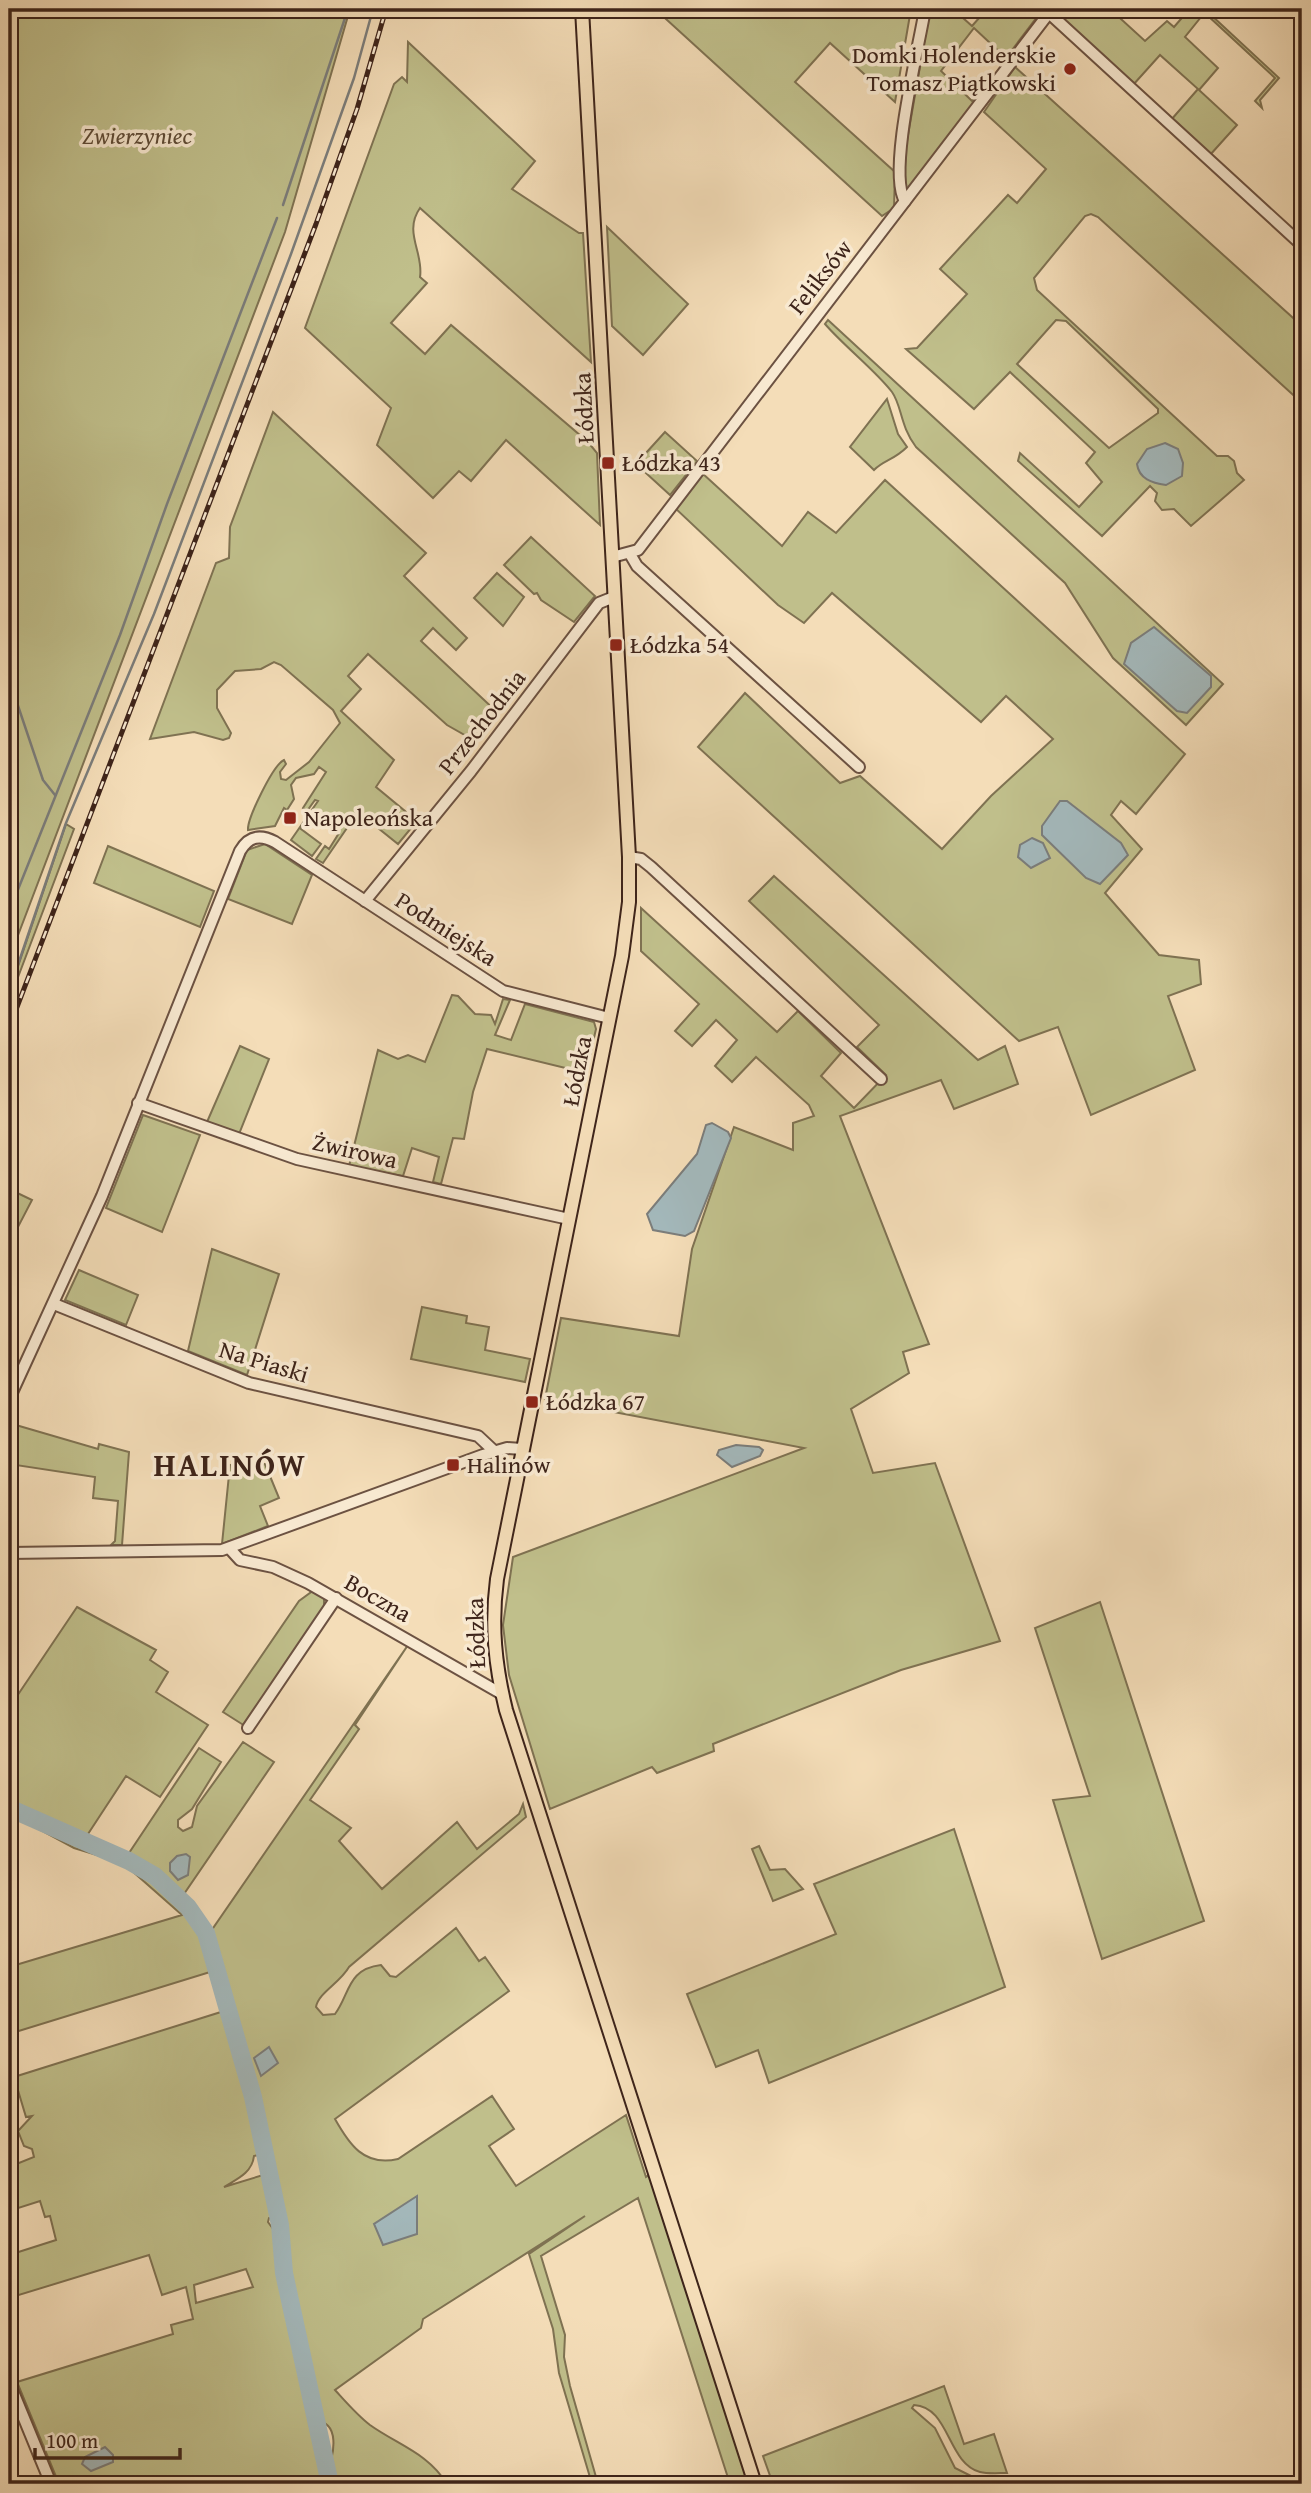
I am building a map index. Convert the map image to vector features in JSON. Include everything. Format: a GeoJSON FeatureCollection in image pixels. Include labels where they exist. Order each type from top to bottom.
{"type":"FeatureCollection","features":[{"type":"Feature","properties":{"kind":"main road","name":"Łódzka"},"geometry":{"type":"LineString","coordinates":[[582,9],[629,857],[626,929],[522,1449],[493,1608],[494,1650],[502,1694],[755,2484]]}},
{"type":"Feature","properties":{"kind":"street"},"geometry":{"type":"LineString","coordinates":[[905,201],[900,186],[899,158],[925,9]]}},
{"type":"Feature","properties":{"kind":"street"},"geometry":{"type":"LineString","coordinates":[[1051,11],[1302,245]]}},
{"type":"Feature","properties":{"kind":"street","name":"Feliksów"},"geometry":{"type":"LineString","coordinates":[[630,554],[638,550],[1051,11]]}},
{"type":"Feature","properties":{"kind":"street"},"geometry":{"type":"LineString","coordinates":[[612,556],[630,554],[637,566],[859,767]]}},
{"type":"Feature","properties":{"kind":"street","name":"Przechodnia"},"geometry":{"type":"LineString","coordinates":[[365,901],[471,771],[599,603],[614,597]]}},
{"type":"Feature","properties":{"kind":"street","name":"Podmiejska"},"geometry":{"type":"LineString","coordinates":[[138,1104],[240,851],[255,837],[275,842],[503,991],[609,1018]]}},
{"type":"Feature","properties":{"kind":"street"},"geometry":{"type":"LineString","coordinates":[[629,857],[641,859],[651,867],[881,1079]]}},
{"type":"Feature","properties":{"kind":"street"},"geometry":{"type":"LineString","coordinates":[[9,1399],[54,1304],[138,1104]]}},
{"type":"Feature","properties":{"kind":"street","name":"Żwirowa"},"geometry":{"type":"LineString","coordinates":[[138,1104],[310,1162],[569,1219]]}},
{"type":"Feature","properties":{"kind":"street","name":"Na Piaski"},"geometry":{"type":"LineString","coordinates":[[54,1304],[249,1383],[471,1434],[488,1453]]}},
{"type":"Feature","properties":{"kind":"street"},"geometry":{"type":"LineString","coordinates":[[9,1553],[185,1552],[230,1549],[488,1453],[522,1449]]}},
{"type":"Feature","properties":{"kind":"street","name":"Boczna"},"geometry":{"type":"LineString","coordinates":[[230,1549],[240,1560],[284,1571],[336,1598],[502,1694]]}},
{"type":"Feature","properties":{"kind":"street"},"geometry":{"type":"LineString","coordinates":[[248,1728],[336,1598]]}},
{"type":"Feature","properties":{"kind":"street"},"geometry":{"type":"LineString","coordinates":[[9,2382],[51,2484]]}},
{"type":"Feature","properties":{"kind":"green space","name":"Zwierzyniec"},"geometry":{"type":"Polygon","coordinates":[[[9,9],[350,9],[285,232],[9,959],[9,9]]]}},
{"type":"Feature","properties":{"kind":"green space"},"geometry":{"type":"Polygon","coordinates":[[[655,9],[911,9],[895,102],[830,43],[795,82],[895,172],[894,208],[882,216],[655,9]]]}},
{"type":"Feature","properties":{"kind":"green space"},"geometry":{"type":"Polygon","coordinates":[[[930,9],[953,9],[972,26],[987,9],[1035,9],[1040,13],[1006,58],[974,28],[941,71],[972,101],[984,86],[985,89],[900,202],[904,158],[930,9]]]}},
{"type":"Feature","properties":{"kind":"green space"},"geometry":{"type":"Polygon","coordinates":[[[1060,9],[1110,9],[1145,41],[1167,21],[1174,27],[1187,12],[1201,17],[1185,37],[1218,68],[1199,90],[1237,125],[1210,155],[1171,120],[1198,89],[1160,55],[1133,85],[1063,21],[1060,9]]]}},
{"type":"Feature","properties":{"kind":"green space"},"geometry":{"type":"Polygon","coordinates":[[[1213,9],[1210,14],[1279,78],[1260,100],[1262,108],[1255,101],[1275,78],[1206,14],[1213,9]]]}},
{"type":"Feature","properties":{"kind":"green space"},"geometry":{"type":"Polygon","coordinates":[[[408,42],[535,161],[512,189],[579,233],[583,233],[591,362],[420,208],[413,226],[420,277],[427,283],[391,323],[425,354],[451,325],[588,442],[597,453],[600,525],[506,440],[471,481],[459,471],[433,498],[377,445],[391,408],[305,328],[394,84],[402,77],[407,82],[408,42]]]}},
{"type":"Feature","properties":{"kind":"green space"},"geometry":{"type":"Polygon","coordinates":[[[1015,67],[1302,326],[1302,403],[1098,217],[1091,214],[1085,216],[1034,278],[1037,290],[1217,456],[1228,456],[1234,461],[1237,473],[1244,480],[1191,526],[1174,509],[1162,510],[1155,501],[1157,493],[1150,486],[1102,536],[1018,461],[1020,453],[1079,507],[1102,482],[1086,463],[1095,452],[1010,372],[974,409],[906,349],[917,348],[967,294],[940,269],[1008,195],[1017,203],[1046,169],[984,112],[1015,67]],[[1056,320],[1017,364],[1109,448],[1158,413],[1158,409],[1066,321],[1056,320]]]}},
{"type":"Feature","properties":{"kind":"green space"},"geometry":{"type":"Polygon","coordinates":[[[607,227],[688,304],[643,355],[612,326],[607,227]]]}},
{"type":"Feature","properties":{"kind":"green space"},"geometry":{"type":"Polygon","coordinates":[[[828,320],[1223,684],[1186,725],[1113,658],[1065,583],[916,447],[907,432],[892,392],[825,324],[828,320]]]}},
{"type":"Feature","properties":{"kind":"green space"},"geometry":{"type":"Polygon","coordinates":[[[887,399],[898,434],[907,447],[874,470],[850,447],[887,399]]]}},
{"type":"Feature","properties":{"kind":"green space"},"geometry":{"type":"Polygon","coordinates":[[[273,412],[426,553],[404,576],[467,638],[456,650],[433,628],[421,641],[498,713],[470,738],[447,725],[368,654],[348,676],[361,689],[341,711],[394,760],[376,787],[417,821],[398,844],[358,812],[323,863],[316,859],[325,846],[329,849],[339,833],[311,814],[301,829],[321,844],[312,856],[291,840],[318,801],[315,800],[307,811],[303,808],[326,772],[319,767],[314,774],[296,778],[291,785],[294,799],[287,810],[284,808],[275,826],[248,830],[262,793],[279,764],[284,760],[286,764],[280,772],[281,779],[286,780],[309,762],[340,723],[333,710],[281,665],[274,662],[261,669],[235,671],[217,690],[217,708],[231,733],[229,738],[223,740],[194,732],[150,739],[216,563],[229,558],[230,527],[273,412]]]}},
{"type":"Feature","properties":{"kind":"green space"},"geometry":{"type":"Polygon","coordinates":[[[665,432],[697,461],[670,495],[636,464],[665,432]]]}},
{"type":"Feature","properties":{"kind":"green space"},"geometry":{"type":"Polygon","coordinates":[[[702,473],[782,546],[808,512],[836,533],[885,480],[1185,754],[1136,814],[1121,801],[1111,815],[1142,849],[1105,893],[1159,955],[1199,960],[1201,984],[1168,996],[1195,1070],[1091,1115],[1058,1027],[1019,1041],[698,747],[745,693],[840,783],[860,776],[942,849],[991,796],[1053,739],[1006,696],[981,722],[832,593],[804,623],[778,605],[675,508],[702,473]]]}},
{"type":"Feature","properties":{"kind":"green space"},"geometry":{"type":"Polygon","coordinates":[[[531,537],[595,596],[574,622],[541,600],[537,593],[534,594],[504,565],[531,537]]]}},
{"type":"Feature","properties":{"kind":"green space"},"geometry":{"type":"Polygon","coordinates":[[[497,573],[524,597],[503,626],[474,598],[497,573]]]}},
{"type":"Feature","properties":{"kind":"green space"},"geometry":{"type":"Polygon","coordinates":[[[66,824],[74,829],[9,1001],[9,993],[66,824]]]}},
{"type":"Feature","properties":{"kind":"green space"},"geometry":{"type":"Polygon","coordinates":[[[265,844],[312,875],[292,924],[228,899],[247,850],[265,844]]]}},
{"type":"Feature","properties":{"kind":"green space"},"geometry":{"type":"Polygon","coordinates":[[[108,846],[214,891],[200,927],[94,883],[108,846]]]}},
{"type":"Feature","properties":{"kind":"green space"},"geometry":{"type":"Polygon","coordinates":[[[774,876],[978,1060],[1005,1046],[1018,1084],[954,1109],[941,1080],[840,1116],[929,1344],[903,1352],[909,1373],[851,1409],[873,1473],[935,1463],[1000,1641],[901,1670],[713,1744],[714,1751],[657,1773],[652,1767],[550,1809],[509,1675],[503,1625],[513,1557],[804,1448],[545,1399],[561,1318],[679,1336],[692,1249],[734,1127],[793,1150],[793,1123],[814,1116],[809,1105],[756,1057],[732,1082],[715,1066],[737,1040],[716,1020],[692,1046],[675,1031],[699,1004],[641,951],[641,908],[777,1032],[798,1011],[841,1053],[821,1076],[854,1108],[886,1075],[857,1047],[879,1025],[749,901],[774,876]]]}},
{"type":"Feature","properties":{"kind":"green space"},"geometry":{"type":"Polygon","coordinates":[[[452,995],[458,996],[475,1014],[491,1015],[495,1024],[503,999],[510,1000],[495,1035],[511,1040],[525,1004],[594,1022],[596,1029],[586,1073],[487,1049],[473,1092],[464,1139],[453,1138],[441,1184],[433,1182],[439,1157],[412,1148],[403,1176],[349,1166],[378,1050],[398,1059],[408,1055],[425,1062],[452,995]]]}},
{"type":"Feature","properties":{"kind":"green space"},"geometry":{"type":"Polygon","coordinates":[[[240,1046],[269,1059],[239,1134],[207,1122],[240,1046]]]}},
{"type":"Feature","properties":{"kind":"green space"},"geometry":{"type":"Polygon","coordinates":[[[143,1115],[200,1135],[162,1232],[106,1208],[143,1115]]]}},
{"type":"Feature","properties":{"kind":"green space"},"geometry":{"type":"Polygon","coordinates":[[[9,1189],[32,1200],[18,1227],[9,1222],[9,1189]]]}},
{"type":"Feature","properties":{"kind":"green space"},"geometry":{"type":"Polygon","coordinates":[[[212,1249],[279,1274],[247,1375],[188,1351],[212,1249]]]}},
{"type":"Feature","properties":{"kind":"green space"},"geometry":{"type":"Polygon","coordinates":[[[79,1270],[138,1295],[126,1325],[65,1300],[79,1270]]]}},
{"type":"Feature","properties":{"kind":"green space"},"geometry":{"type":"Polygon","coordinates":[[[422,1307],[467,1316],[466,1323],[489,1327],[485,1350],[530,1359],[525,1382],[411,1359],[422,1307]]]}},
{"type":"Feature","properties":{"kind":"green space"},"geometry":{"type":"Polygon","coordinates":[[[9,1423],[98,1449],[99,1444],[129,1452],[122,1545],[111,1545],[115,1541],[118,1501],[93,1498],[95,1477],[9,1464],[9,1423]]]}},
{"type":"Feature","properties":{"kind":"green space"},"geometry":{"type":"Polygon","coordinates":[[[265,1464],[279,1498],[260,1506],[268,1526],[222,1544],[230,1465],[265,1464]]]}},
{"type":"Feature","properties":{"kind":"green space"},"geometry":{"type":"Polygon","coordinates":[[[314,1590],[324,1596],[324,1608],[245,1726],[223,1712],[299,1601],[314,1590]]]}},
{"type":"Feature","properties":{"kind":"green space"},"geometry":{"type":"Polygon","coordinates":[[[1100,1602],[1204,1921],[1102,1959],[1053,1800],[1090,1796],[1035,1628],[1100,1602]]]}},
{"type":"Feature","properties":{"kind":"green space"},"geometry":{"type":"Polygon","coordinates":[[[77,1607],[156,1650],[150,1660],[168,1672],[156,1692],[208,1725],[160,1797],[126,1776],[86,1837],[127,1856],[199,1748],[221,1762],[192,1809],[178,1820],[178,1827],[183,1831],[192,1827],[197,1806],[243,1742],[274,1762],[182,1897],[211,1931],[408,1645],[355,1725],[359,1729],[310,1800],[351,1828],[339,1841],[382,1889],[457,1822],[477,1849],[519,1814],[523,1804],[526,1817],[349,1967],[321,1997],[316,2007],[323,2015],[335,2014],[351,1983],[362,1972],[381,1965],[390,1976],[396,1977],[456,1928],[479,1961],[485,1957],[509,1991],[335,2119],[359,2151],[376,2160],[386,2161],[398,2159],[492,2096],[514,2129],[489,2146],[516,2186],[626,2115],[646,2177],[651,2174],[750,2484],[730,2484],[638,2198],[541,2256],[565,2335],[564,2357],[570,2386],[598,2484],[592,2484],[559,2373],[553,2329],[529,2254],[585,2216],[423,2319],[421,2328],[335,2390],[370,2425],[422,2457],[447,2484],[59,2484],[17,2382],[173,2334],[171,2325],[193,2319],[186,2287],[162,2295],[149,2255],[9,2298],[9,2255],[56,2240],[50,2216],[45,2217],[40,2201],[9,2211],[9,2167],[34,2157],[32,2149],[24,2146],[18,2131],[32,2116],[26,2117],[14,2077],[224,2011],[210,1972],[9,2034],[9,1967],[182,1915],[123,1863],[74,1848],[9,1813],[9,1708],[77,1607]],[[269,2152],[254,2156],[247,2171],[224,2187],[273,2172],[269,2152]],[[279,2215],[269,2218],[268,2222],[279,2237],[285,2299],[299,2368],[306,2366],[279,2215]],[[246,2269],[194,2285],[196,2303],[253,2287],[246,2269]],[[313,2421],[326,2474],[333,2449],[332,2433],[322,2422],[313,2421]]]}},
{"type":"Feature","properties":{"kind":"green space"},"geometry":{"type":"Polygon","coordinates":[[[954,1829],[1005,1987],[769,2083],[758,2050],[716,2067],[687,1994],[836,1934],[814,1884],[954,1829]]]}},
{"type":"Feature","properties":{"kind":"green space"},"geometry":{"type":"Polygon","coordinates":[[[759,1846],[770,1870],[785,1869],[803,1889],[773,1901],[752,1849],[759,1846]]]}},
{"type":"Feature","properties":{"kind":"green space"},"geometry":{"type":"Polygon","coordinates":[[[944,2386],[964,2444],[994,2434],[1007,2473],[983,2473],[969,2467],[935,2415],[926,2408],[914,2405],[912,2408],[935,2428],[955,2468],[977,2479],[1016,2484],[773,2484],[763,2456],[944,2386]]]}},
{"type":"Feature","properties":{"kind":"shaded area"},"geometry":{"type":"Polygon","coordinates":[[[1165,443],[1178,449],[1183,463],[1182,476],[1166,485],[1147,479],[1140,473],[1137,464],[1147,449],[1165,443]]]}},
{"type":"Feature","properties":{"kind":"shaded area"},"geometry":{"type":"Polygon","coordinates":[[[1154,627],[1211,676],[1211,687],[1187,713],[1177,711],[1124,664],[1131,643],[1154,627]]]}},
{"type":"Feature","properties":{"kind":"shaded area"},"geometry":{"type":"Polygon","coordinates":[[[1060,801],[1067,801],[1121,843],[1128,855],[1100,884],[1086,878],[1042,835],[1042,826],[1060,801]]]}},
{"type":"Feature","properties":{"kind":"shaded area"},"geometry":{"type":"Polygon","coordinates":[[[1032,838],[1043,843],[1050,858],[1031,868],[1018,857],[1020,845],[1032,838]]]}},
{"type":"Feature","properties":{"kind":"shaded area"},"geometry":{"type":"Polygon","coordinates":[[[712,1123],[728,1132],[731,1138],[694,1231],[685,1236],[653,1230],[647,1214],[697,1154],[706,1125],[712,1123]]]}},
{"type":"Feature","properties":{"kind":"shaded area"},"geometry":{"type":"Polygon","coordinates":[[[736,1445],[759,1447],[763,1450],[760,1456],[732,1467],[717,1455],[719,1450],[736,1445]]]}},
{"type":"Feature","properties":{"kind":"shaded area"},"geometry":{"type":"Polygon","coordinates":[[[186,1854],[190,1857],[188,1875],[178,1880],[170,1871],[170,1863],[177,1856],[186,1854]]]}},
{"type":"Feature","properties":{"kind":"shaded area"},"geometry":{"type":"Polygon","coordinates":[[[269,2047],[278,2063],[261,2076],[254,2058],[269,2047]]]}},
{"type":"Feature","properties":{"kind":"shaded area"},"geometry":{"type":"Polygon","coordinates":[[[417,2196],[417,2234],[383,2245],[374,2224],[417,2196]]]}},
{"type":"Feature","properties":{"kind":"shaded area"},"geometry":{"type":"Polygon","coordinates":[[[105,2447],[113,2455],[113,2462],[91,2471],[82,2464],[85,2457],[105,2447]]]}},
{"type":"Feature","properties":{"kind":"waterway"},"geometry":{"type":"LineString","coordinates":[[283,205],[348,9]]}},
{"type":"Feature","properties":{"kind":"waterway"},"geometry":{"type":"LineString","coordinates":[[9,991],[66,823],[154,614],[291,254],[354,78],[373,9]]}},
{"type":"Feature","properties":{"kind":"waterway"},"geometry":{"type":"LineString","coordinates":[[9,912],[120,635],[167,504],[277,218]]}},
{"type":"Feature","properties":{"kind":"waterway"},"geometry":{"type":"LineString","coordinates":[[9,679],[43,780],[55,795]]}},
{"type":"Feature","properties":{"kind":"waterway"},"geometry":{"type":"LineString","coordinates":[[9,1808],[129,1861],[155,1876],[188,1907],[206,1933],[253,2097],[280,2225],[284,2273],[330,2484]]}},
{"type":"Feature","properties":{"kind":"railway"},"geometry":{"type":"LineString","coordinates":[[9,1028],[316,224],[357,109],[386,9]]}},
{"type":"Feature","properties":{"kind":"place","name":"Domki Holenderskie Tomasz Piątkowski"},"geometry":{"type":"Point","coordinates":[1070,69]}},
{"type":"Feature","properties":{"kind":"place","name":"Łódzka 43"},"geometry":{"type":"Point","coordinates":[608,463]}},
{"type":"Feature","properties":{"kind":"place","name":"Łódzka 54"},"geometry":{"type":"Point","coordinates":[616,645]}},
{"type":"Feature","properties":{"kind":"place","name":"Napoleońska"},"geometry":{"type":"Point","coordinates":[290,818]}},
{"type":"Feature","properties":{"kind":"place","name":"Łódzka 67"},"geometry":{"type":"Point","coordinates":[532,1402]}},
{"type":"Feature","properties":{"kind":"place","name":"Halinów"},"geometry":{"type":"Point","coordinates":[453,1465]}},
{"type":"Feature","properties":{"kind":"district","name":"HALINÓW"},"geometry":{"type":"Point","coordinates":[230,1465]}}]}
